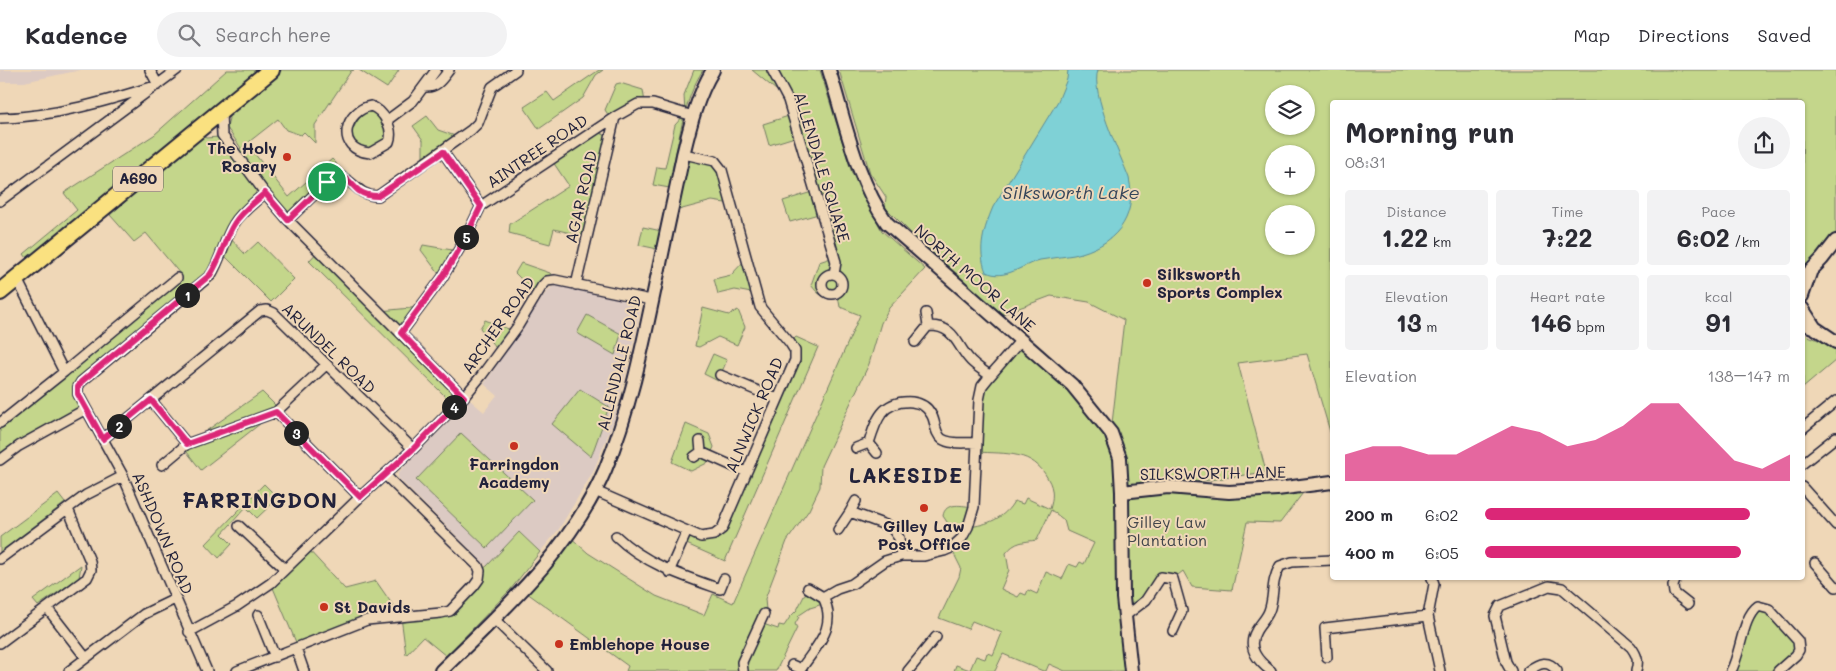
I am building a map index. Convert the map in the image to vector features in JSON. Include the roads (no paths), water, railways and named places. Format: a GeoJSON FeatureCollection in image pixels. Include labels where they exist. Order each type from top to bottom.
{"type":"FeatureCollection","features":[{"type":"Feature","properties":{"kind":"highway","name":"A690"},"geometry":{"type":"LineString","coordinates":[[6,285],[268,73]]}},
{"type":"Feature","properties":{"kind":"street"},"geometry":{"type":"LineString","coordinates":[[150,70],[158,85]]}},
{"type":"Feature","properties":{"kind":"street"},"geometry":{"type":"LineString","coordinates":[[0,201],[177,70]]}},
{"type":"Feature","properties":{"kind":"street"},"geometry":{"type":"LineString","coordinates":[[386,121],[413,101],[436,70]]}},
{"type":"Feature","properties":{"kind":"street"},"geometry":{"type":"LineString","coordinates":[[425,87],[432,88],[449,70]]}},
{"type":"Feature","properties":{"kind":"street"},"geometry":{"type":"LineString","coordinates":[[288,220],[337,175],[344,177],[360,192],[369,196],[378,196],[443,152],[471,130],[478,123],[492,87],[516,70]]}},
{"type":"Feature","properties":{"kind":"street","name":"ALLENDALE ROAD"},"geometry":{"type":"LineString","coordinates":[[442,671],[523,590],[559,547],[595,491],[605,471],[618,436],[632,387],[693,116],[707,80],[713,70]]}},
{"type":"Feature","properties":{"kind":"street","name":"ALLENDALE SQUARE"},"geometry":{"type":"LineString","coordinates":[[772,70],[788,100],[836,262],[834,274]]}},
{"type":"Feature","properties":{"kind":"street","name":"NORTH MOOR LANE"},"geometry":{"type":"LineString","coordinates":[[829,70],[860,172],[880,213],[887,223],[1072,385],[1111,433],[1120,458],[1122,492]]}},
{"type":"Feature","properties":{"kind":"street"},"geometry":{"type":"LineString","coordinates":[[0,118],[49,114],[110,100],[158,85]]}},
{"type":"Feature","properties":{"kind":"street","name":"AINTREE ROAD"},"geometry":{"type":"LineString","coordinates":[[401,333],[442,278],[464,241],[481,206],[632,107],[645,103],[693,116]]}},
{"type":"Feature","properties":{"kind":"street"},"geometry":{"type":"LineString","coordinates":[[363,108],[374,108],[386,121],[391,132],[389,142],[373,152],[365,153],[358,150],[347,140],[347,128],[357,112],[363,108]]}},
{"type":"Feature","properties":{"kind":"street"},"geometry":{"type":"LineString","coordinates":[[221,112],[222,135],[265,193],[288,220],[464,397]]}},
{"type":"Feature","properties":{"kind":"street","name":"AGAR ROAD"},"geometry":{"type":"LineString","coordinates":[[576,285],[615,117]]}},
{"type":"Feature","properties":{"kind":"street"},"geometry":{"type":"LineString","coordinates":[[443,152],[481,206]]}},
{"type":"Feature","properties":{"kind":"street","name":"ALNWICK ROAD"},"geometry":{"type":"LineString","coordinates":[[595,491],[701,537],[714,535],[722,529],[795,360],[795,351],[790,343],[760,307],[722,170],[715,161],[684,154]]}},
{"type":"Feature","properties":{"kind":"street","name":"ASHDOWN ROAD"},"geometry":{"type":"LineString","coordinates":[[207,671],[123,476],[78,394],[78,387],[81,382],[210,275],[216,266],[236,221],[265,193]]}},
{"type":"Feature","properties":{"kind":"street"},"geometry":{"type":"LineString","coordinates":[[1806,276],[1836,240]]}},
{"type":"Feature","properties":{"kind":"street"},"geometry":{"type":"LineString","coordinates":[[0,422],[64,372],[177,278]]}},
{"type":"Feature","properties":{"kind":"street","name":"ARCHER ROAD"},"geometry":{"type":"LineString","coordinates":[[189,632],[237,606],[271,583],[413,449],[464,397],[518,326],[547,281],[555,280],[651,300]]}},
{"type":"Feature","properties":{"kind":"street"},"geometry":{"type":"LineString","coordinates":[[6,285],[64,372]]}},
{"type":"Feature","properties":{"kind":"street","name":"ARUNDEL ROAD"},"geometry":{"type":"LineString","coordinates":[[103,439],[260,311],[267,310],[274,313],[413,449]]}},
{"type":"Feature","properties":{"kind":"street"},"geometry":{"type":"LineString","coordinates":[[915,342],[928,326],[926,313]]}},
{"type":"Feature","properties":{"kind":"street"},"geometry":{"type":"LineString","coordinates":[[1805,313],[1815,328]]}},
{"type":"Feature","properties":{"kind":"street"},"geometry":{"type":"LineString","coordinates":[[1805,324],[1815,328],[1836,342]]}},
{"type":"Feature","properties":{"kind":"street"},"geometry":{"type":"LineString","coordinates":[[928,326],[936,326],[950,332],[971,361],[990,376]]}},
{"type":"Feature","properties":{"kind":"street"},"geometry":{"type":"LineString","coordinates":[[823,597],[837,589],[852,584],[885,561],[902,556],[924,556],[944,552],[962,538],[974,507],[978,400],[982,386],[1021,340]]}},
{"type":"Feature","properties":{"kind":"street"},"geometry":{"type":"LineString","coordinates":[[162,465],[187,444],[276,412],[326,365]]}},
{"type":"Feature","properties":{"kind":"street"},"geometry":{"type":"LineString","coordinates":[[720,375],[777,399]]}},
{"type":"Feature","properties":{"kind":"street"},"geometry":{"type":"LineString","coordinates":[[885,397],[890,406]]}},
{"type":"Feature","properties":{"kind":"street"},"geometry":{"type":"LineString","coordinates":[[151,400],[187,444]]}},
{"type":"Feature","properties":{"kind":"street"},"geometry":{"type":"LineString","coordinates":[[1805,427],[1836,401]]}},
{"type":"Feature","properties":{"kind":"street"},"geometry":{"type":"LineString","coordinates":[[869,443],[877,419],[886,409],[890,406],[908,402],[922,404],[931,413],[937,432],[943,439],[949,442],[977,443]]}},
{"type":"Feature","properties":{"kind":"street"},"geometry":{"type":"LineString","coordinates":[[0,460],[19,446],[86,409]]}},
{"type":"Feature","properties":{"kind":"street"},"geometry":{"type":"LineString","coordinates":[[276,412],[360,497]]}},
{"type":"Feature","properties":{"kind":"street"},"geometry":{"type":"LineString","coordinates":[[1805,462],[1836,437]]}},
{"type":"Feature","properties":{"kind":"street"},"geometry":{"type":"LineString","coordinates":[[700,441],[697,454],[746,472]]}},
{"type":"Feature","properties":{"kind":"street"},"geometry":{"type":"LineString","coordinates":[[856,448],[869,443]]}},
{"type":"Feature","properties":{"kind":"street"},"geometry":{"type":"LineString","coordinates":[[869,443],[877,453]]}},
{"type":"Feature","properties":{"kind":"street"},"geometry":{"type":"LineString","coordinates":[[237,671],[367,620],[450,611],[479,578],[480,571],[478,566],[385,475]]}},
{"type":"Feature","properties":{"kind":"street"},"geometry":{"type":"LineString","coordinates":[[0,559],[86,495],[123,476]]}},
{"type":"Feature","properties":{"kind":"street","name":"SILKSWORTH LANE"},"geometry":{"type":"LineString","coordinates":[[1131,671],[1123,598],[1122,492],[1168,487],[1229,492],[1330,482]]}},
{"type":"Feature","properties":{"kind":"street"},"geometry":{"type":"LineString","coordinates":[[1805,491],[1836,526]]}},
{"type":"Feature","properties":{"kind":"street"},"geometry":{"type":"LineString","coordinates":[[838,530],[856,501]]}},
{"type":"Feature","properties":{"kind":"street"},"geometry":{"type":"LineString","coordinates":[[0,643],[86,578],[91,570],[90,561],[68,509]]}},
{"type":"Feature","properties":{"kind":"street"},"geometry":{"type":"LineString","coordinates":[[850,512],[891,528],[899,538],[902,556]]}},
{"type":"Feature","properties":{"kind":"street"},"geometry":{"type":"LineString","coordinates":[[239,526],[285,569]]}},
{"type":"Feature","properties":{"kind":"street"},"geometry":{"type":"LineString","coordinates":[[669,572],[687,531]]}},
{"type":"Feature","properties":{"kind":"street"},"geometry":{"type":"LineString","coordinates":[[616,536],[629,548],[669,572],[720,589],[724,579]]}},
{"type":"Feature","properties":{"kind":"street"},"geometry":{"type":"LineString","coordinates":[[1271,671],[1253,653],[1252,643],[1254,633],[1269,611],[1274,577],[1280,566],[1292,562],[1330,560]]}},
{"type":"Feature","properties":{"kind":"street"},"geometry":{"type":"LineString","coordinates":[[1815,562],[1836,587]]}},
{"type":"Feature","properties":{"kind":"street"},"geometry":{"type":"LineString","coordinates":[[1125,616],[1146,600],[1161,577],[1173,579],[1182,611],[1173,631]]}},
{"type":"Feature","properties":{"kind":"street"},"geometry":{"type":"LineString","coordinates":[[1433,580],[1434,584],[1428,616],[1440,671]]}},
{"type":"Feature","properties":{"kind":"street"},"geometry":{"type":"LineString","coordinates":[[1675,580],[1673,586],[1674,592],[1688,604]]}},
{"type":"Feature","properties":{"kind":"street"},"geometry":{"type":"LineString","coordinates":[[1511,671],[1506,662],[1495,616],[1500,606],[1549,586],[1562,588],[1631,647],[1637,655],[1636,671]]}},
{"type":"Feature","properties":{"kind":"street"},"geometry":{"type":"LineString","coordinates":[[798,668],[829,622],[829,613],[823,597],[808,588]]}},
{"type":"Feature","properties":{"kind":"street"},"geometry":{"type":"LineString","coordinates":[[69,671],[144,614],[175,599]]}},
{"type":"Feature","properties":{"kind":"street"},"geometry":{"type":"LineString","coordinates":[[1731,671],[1750,614],[1758,606],[1769,609],[1798,641],[1796,655],[1778,671]]}},
{"type":"Feature","properties":{"kind":"street"},"geometry":{"type":"LineString","coordinates":[[47,608],[86,658]]}},
{"type":"Feature","properties":{"kind":"street"},"geometry":{"type":"LineString","coordinates":[[743,671],[742,662],[764,614]]}},
{"type":"Feature","properties":{"kind":"street"},"geometry":{"type":"LineString","coordinates":[[258,615],[275,656]]}},
{"type":"Feature","properties":{"kind":"street"},"geometry":{"type":"LineString","coordinates":[[1327,657],[1325,628],[1428,616]]}},
{"type":"Feature","properties":{"kind":"street"},"geometry":{"type":"LineString","coordinates":[[494,619],[547,671]]}},
{"type":"Feature","properties":{"kind":"street"},"geometry":{"type":"LineString","coordinates":[[908,671],[936,637]]}},
{"type":"Feature","properties":{"kind":"street"},"geometry":{"type":"LineString","coordinates":[[296,648],[304,671]]}},
{"type":"Feature","properties":{"kind":"street"},"geometry":{"type":"LineString","coordinates":[[1528,671],[1544,663],[1554,666],[1557,671]]}},
{"type":"Feature","properties":{"kind":"water","name":"Silksworth Lake"},"geometry":{"type":"Polygon","coordinates":[[[1068,70],[1098,70],[1098,93],[1102,108],[1129,178],[1131,193],[1130,206],[1126,218],[1111,237],[1101,245],[1088,251],[1040,260],[1000,275],[986,272],[983,264],[982,247],[984,231],[993,207],[1058,101],[1067,79],[1068,70]]]}},
{"type":"Feature","properties":{"kind":"place","name":"The Holy Rosary"},"geometry":{"type":"Point","coordinates":[287,157]}},
{"type":"Feature","properties":{"kind":"place","name":"Silksworth Sports Complex"},"geometry":{"type":"Point","coordinates":[1147,283]}},
{"type":"Feature","properties":{"kind":"place","name":"Farringdon Academy"},"geometry":{"type":"Point","coordinates":[514,446]}},
{"type":"Feature","properties":{"kind":"place","name":"Gilley Law Post Office"},"geometry":{"type":"Point","coordinates":[924,508]}},
{"type":"Feature","properties":{"kind":"place","name":"St Davids"},"geometry":{"type":"Point","coordinates":[324,607]}},
{"type":"Feature","properties":{"kind":"place","name":"Emblehope House"},"geometry":{"type":"Point","coordinates":[559,644]}},
{"type":"Feature","properties":{"kind":"district","name":"LAKESIDE"},"geometry":{"type":"Point","coordinates":[906,476]}},
{"type":"Feature","properties":{"kind":"district","name":"FARRINGDON"},"geometry":{"type":"Point","coordinates":[260,501]}},
{"type":"Feature","properties":{"kind":"park label","name":"Gilley Law Plantation"},"geometry":{"type":"Point","coordinates":[1167,531]}}]}
